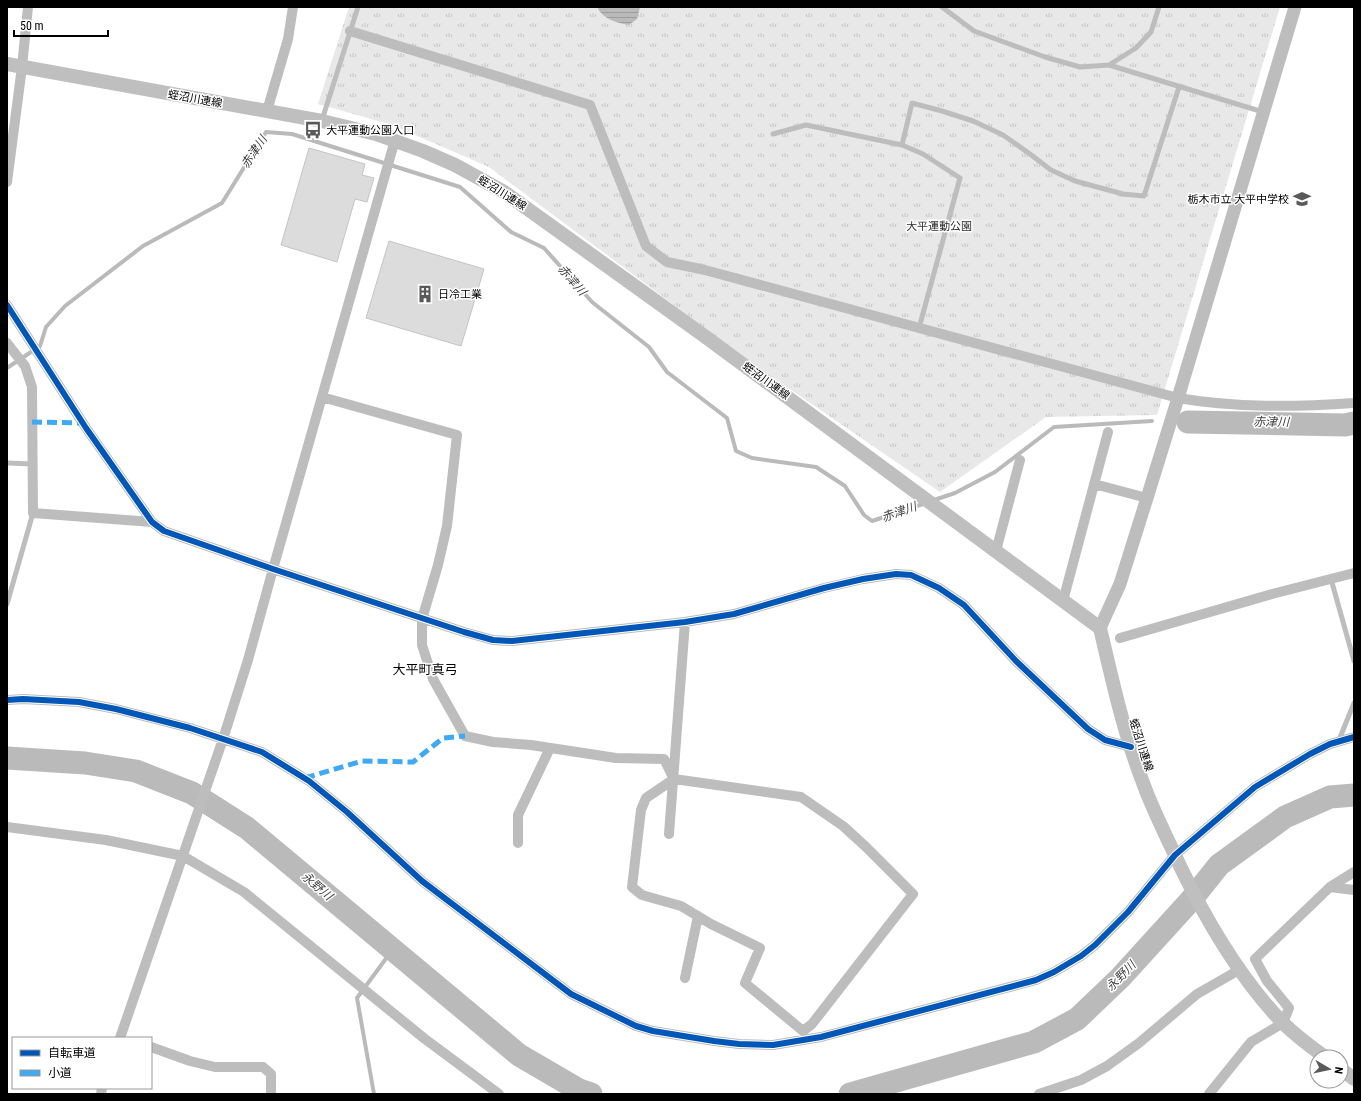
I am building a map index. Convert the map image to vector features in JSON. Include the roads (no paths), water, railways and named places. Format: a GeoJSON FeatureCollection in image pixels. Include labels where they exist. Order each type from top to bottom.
{"type":"FeatureCollection","features":[{"type":"Feature","properties":{"kind":"main road","name":"蛭沼川連線"},"geometry":{"type":"LineString","coordinates":[[7,64],[322,121],[395,140],[455,165],[504,192],[703,335],[996,551]]}},
{"type":"Feature","properties":{"kind":"main road"},"geometry":{"type":"LineString","coordinates":[[996,551],[1100,628]]}},
{"type":"Feature","properties":{"kind":"main road","name":"蛭沼川連線"},"geometry":{"type":"LineString","coordinates":[[1100,628],[1117,702],[1130,747],[1153,809],[1192,892],[1236,966],[1283,1023],[1315,1049]]}},
{"type":"Feature","properties":{"kind":"street"},"geometry":{"type":"LineString","coordinates":[[7,182],[28,7]]}},
{"type":"Feature","properties":{"kind":"street"},"geometry":{"type":"LineString","coordinates":[[267,111],[288,38],[292,7]]}},
{"type":"Feature","properties":{"kind":"street"},"geometry":{"type":"LineString","coordinates":[[1100,628],[1120,584],[1178,398],[1295,7]]}},
{"type":"Feature","properties":{"kind":"street"},"geometry":{"type":"LineString","coordinates":[[350,31],[590,105],[646,246],[667,262],[705,270],[1178,398],[1210,404],[1302,407],[1354,403]]}},
{"type":"Feature","properties":{"kind":"street"},"geometry":{"type":"LineString","coordinates":[[123,1037],[224,738],[248,660],[395,140]]}},
{"type":"Feature","properties":{"kind":"street"},"geometry":{"type":"LineString","coordinates":[[7,305],[86,428],[152,522],[164,531],[422,619],[493,640],[512,641],[685,622],[734,614],[824,588],[862,579],[896,574],[911,575],[939,588],[964,605],[1016,661],[1088,729],[1105,740],[1130,747]]}},
{"type":"Feature","properties":{"kind":"street"},"geometry":{"type":"LineString","coordinates":[[7,343],[25,366],[32,386],[34,513],[152,522]]}},
{"type":"Feature","properties":{"kind":"street"},"geometry":{"type":"LineString","coordinates":[[322,397],[457,435],[447,526],[438,565],[422,619],[422,645],[433,680],[465,736],[493,742],[531,745],[616,758],[664,759],[674,779]]}},
{"type":"Feature","properties":{"kind":"street"},"geometry":{"type":"LineString","coordinates":[[1063,601],[1108,432]]}},
{"type":"Feature","properties":{"kind":"street"},"geometry":{"type":"LineString","coordinates":[[996,551],[1020,460]]}},
{"type":"Feature","properties":{"kind":"street"},"geometry":{"type":"LineString","coordinates":[[1094,484],[1147,498]]}},
{"type":"Feature","properties":{"kind":"street"},"geometry":{"type":"LineString","coordinates":[[1120,638],[1272,594],[1354,573]]}},
{"type":"Feature","properties":{"kind":"street"},"geometry":{"type":"LineString","coordinates":[[669,834],[685,622]]}},
{"type":"Feature","properties":{"kind":"street"},"geometry":{"type":"LineString","coordinates":[[7,700],[23,699],[79,702],[116,709],[163,720],[224,738],[262,752],[309,780],[347,812],[422,881],[571,994],[636,1026],[653,1031],[739,1044],[773,1045],[821,1037],[1036,980],[1054,972],[1081,956],[1095,945],[1177,859],[1255,787],[1310,754],[1339,741],[1354,737]]}},
{"type":"Feature","properties":{"kind":"street"},"geometry":{"type":"LineString","coordinates":[[518,843],[518,815],[550,748]]}},
{"type":"Feature","properties":{"kind":"street"},"geometry":{"type":"LineString","coordinates":[[674,779],[801,797],[842,826],[865,846],[913,894],[812,1024],[803,1031],[745,983],[760,948],[698,916],[681,906],[642,895],[632,887],[641,810],[646,798],[674,779]]}},
{"type":"Feature","properties":{"kind":"street"},"geometry":{"type":"LineString","coordinates":[[7,826],[106,840],[183,856],[244,892],[425,1039],[499,1094]]}},
{"type":"Feature","properties":{"kind":"street"},"geometry":{"type":"LineString","coordinates":[[1209,1094],[1251,1042],[1283,1023],[1289,1008],[1267,981],[1255,959],[1330,887],[1354,872]]}},
{"type":"Feature","properties":{"kind":"street"},"geometry":{"type":"LineString","coordinates":[[1330,887],[1354,890]]}},
{"type":"Feature","properties":{"kind":"street"},"geometry":{"type":"LineString","coordinates":[[685,978],[698,916]]}},
{"type":"Feature","properties":{"kind":"street"},"geometry":{"type":"LineString","coordinates":[[1039,1094],[1081,1080],[1107,1066],[1139,1043],[1197,994],[1236,966]]}},
{"type":"Feature","properties":{"kind":"street"},"geometry":{"type":"LineString","coordinates":[[152,1047],[190,1061],[215,1067],[263,1067],[271,1074],[271,1094]]}},
{"type":"Feature","properties":{"kind":"lane"},"geometry":{"type":"LineString","coordinates":[[322,121],[358,7]]}},
{"type":"Feature","properties":{"kind":"lane"},"geometry":{"type":"LineString","coordinates":[[942,7],[974,32],[1012,46],[1080,67],[1109,65],[1264,112]]}},
{"type":"Feature","properties":{"kind":"lane"},"geometry":{"type":"LineString","coordinates":[[1109,65],[1136,48],[1151,32],[1159,7]]}},
{"type":"Feature","properties":{"kind":"lane"},"geometry":{"type":"LineString","coordinates":[[902,145],[912,103],[942,110],[974,121],[1003,135],[1051,170],[1076,181],[1123,194],[1144,196],[1180,87]]}},
{"type":"Feature","properties":{"kind":"lane"},"geometry":{"type":"LineString","coordinates":[[773,134],[806,125],[902,145],[923,154],[960,178],[919,328]]}},
{"type":"Feature","properties":{"kind":"lane"},"geometry":{"type":"LineString","coordinates":[[7,463],[33,464]]}},
{"type":"Feature","properties":{"kind":"lane"},"geometry":{"type":"LineString","coordinates":[[7,604],[34,513]]}},
{"type":"Feature","properties":{"kind":"lane"},"geometry":{"type":"LineString","coordinates":[[1331,579],[1354,661]]}},
{"type":"Feature","properties":{"kind":"lane"},"geometry":{"type":"LineString","coordinates":[[1339,741],[1354,703]]}},
{"type":"Feature","properties":{"kind":"waterway","name":"赤津川"},"geometry":{"type":"LineString","coordinates":[[7,368],[40,346],[46,327],[65,306],[143,246],[222,203],[266,132],[292,134],[460,187],[511,232],[544,248],[592,302],[649,347],[667,372],[727,418],[736,451],[752,458],[816,467],[845,486],[864,515],[872,521],[926,503]]}},
{"type":"Feature","properties":{"kind":"waterway","name":"赤津川"},"geometry":{"type":"LineString","coordinates":[[934,500],[955,493],[995,472],[1054,427],[1152,421]]}},
{"type":"Feature","properties":{"kind":"waterway","name":"赤津川"},"geometry":{"type":"LineString","coordinates":[[1188,422],[1345,425],[1354,423]]}},
{"type":"Feature","properties":{"kind":"waterway","name":"永野川"},"geometry":{"type":"LineString","coordinates":[[7,758],[85,763],[136,771],[192,793],[247,828],[519,1055],[579,1090],[591,1094]]}},
{"type":"Feature","properties":{"kind":"waterway","name":"永野川"},"geometry":{"type":"LineString","coordinates":[[850,1094],[1034,1042],[1077,1019],[1120,978],[1191,900],[1219,865],[1285,817],[1330,797],[1354,795]]}},
{"type":"Feature","properties":{"kind":"waterway"},"geometry":{"type":"LineString","coordinates":[[374,1094],[357,998],[393,949]]}},
{"type":"Feature","properties":{"kind":"place","name":"大平運動公園入口"},"geometry":{"type":"Point","coordinates":[313,130]}},
{"type":"Feature","properties":{"kind":"place","name":"栃木市立 大平中学校"},"geometry":{"type":"Point","coordinates":[1302,199]}},
{"type":"Feature","properties":{"kind":"place","name":"日冷工業"},"geometry":{"type":"Point","coordinates":[425,294]}},
{"type":"Feature","properties":{"kind":"district","name":"大平町真弓"},"geometry":{"type":"Point","coordinates":[425,669]}},
{"type":"Feature","properties":{"kind":"park label","name":"大平運動公園"},"geometry":{"type":"Point","coordinates":[939,226]}}]}
